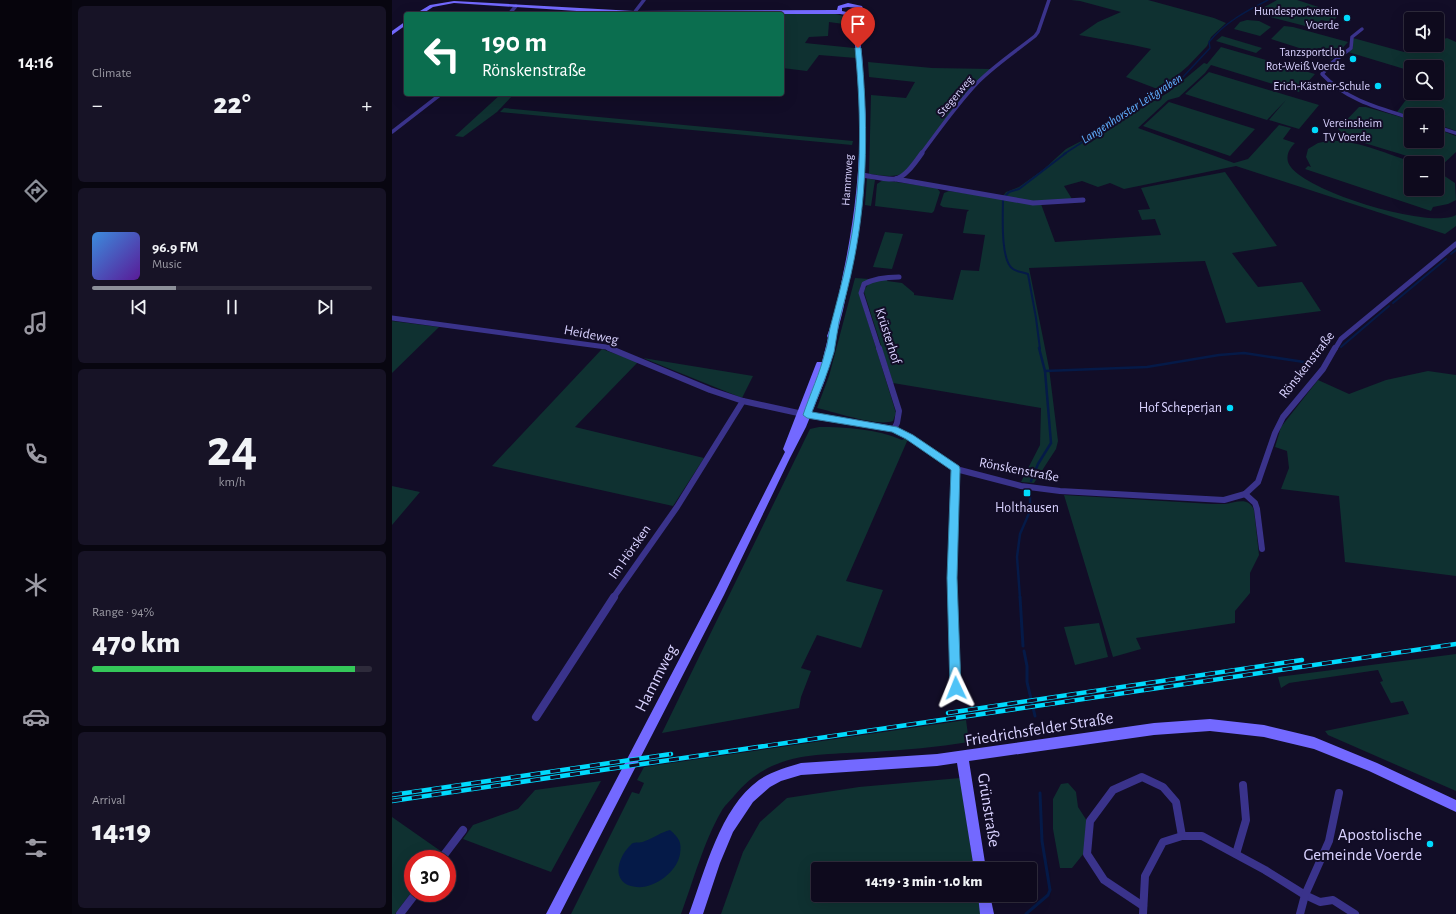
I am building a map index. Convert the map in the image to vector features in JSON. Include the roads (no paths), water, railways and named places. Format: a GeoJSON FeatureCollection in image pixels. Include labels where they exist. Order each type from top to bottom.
{"type":"FeatureCollection","features":[{"type":"Feature","properties":{"kind":"main road"},"geometry":{"type":"LineString","coordinates":[[422,12],[432,6],[454,2],[617,12]]}},
{"type":"Feature","properties":{"kind":"main road","name":"Hammweg"},"geometry":{"type":"LineString","coordinates":[[839,10],[845,3],[851,2],[862,9],[860,12],[855,14],[856,24],[854,29]]}},
{"type":"Feature","properties":{"kind":"main road"},"geometry":{"type":"LineString","coordinates":[[784,12],[839,10],[848,15],[855,14]]}},
{"type":"Feature","properties":{"kind":"main road","name":"Hammweg"},"geometry":{"type":"LineString","coordinates":[[553,914],[720,592],[786,457],[797,438],[803,414],[830,351],[833,332],[851,260],[861,175],[863,122],[862,86],[859,54],[854,29],[848,15]]}},
{"type":"Feature","properties":{"kind":"main road"},"geometry":{"type":"LineString","coordinates":[[392,34],[404,25]]}},
{"type":"Feature","properties":{"kind":"main road","name":"Friedrichsfelder Straße"},"geometry":{"type":"LineString","coordinates":[[696,914],[729,828],[742,806],[761,786],[786,773],[801,769],[897,764],[962,757],[1154,729],[1210,725],[1264,731],[1314,744],[1373,767],[1456,806]]}},
{"type":"Feature","properties":{"kind":"main road","name":"Grünstraße"},"geometry":{"type":"LineString","coordinates":[[962,757],[979,862]]}},
{"type":"Feature","properties":{"kind":"main road"},"geometry":{"type":"LineString","coordinates":[[985,902],[987,914]]}},
{"type":"Feature","properties":{"kind":"street"},"geometry":{"type":"LineString","coordinates":[[635,12],[644,0]]}},
{"type":"Feature","properties":{"kind":"street","name":"Stegerweg"},"geometry":{"type":"LineString","coordinates":[[896,178],[903,175],[912,166],[954,110],[978,82],[1006,57],[1035,36],[1038,32],[1049,0]]}},
{"type":"Feature","properties":{"kind":"street"},"geometry":{"type":"LineString","coordinates":[[511,12],[516,6]]}},
{"type":"Feature","properties":{"kind":"street"},"geometry":{"type":"LineString","coordinates":[[1362,28],[1352,37],[1351,48],[1333,62],[1322,74],[1337,89],[1357,102],[1404,116]]}},
{"type":"Feature","properties":{"kind":"street"},"geometry":{"type":"LineString","coordinates":[[392,132],[439,96]]}},
{"type":"Feature","properties":{"kind":"street"},"geometry":{"type":"LineString","coordinates":[[1444,129],[1456,133]]}},
{"type":"Feature","properties":{"kind":"street"},"geometry":{"type":"LineString","coordinates":[[861,175],[896,178],[1033,203],[1083,200]]}},
{"type":"Feature","properties":{"kind":"street","name":"Rönskenstraße"},"geometry":{"type":"LineString","coordinates":[[803,414],[894,430],[909,437],[956,469],[1021,486],[1055,491],[1224,500],[1245,494],[1258,482],[1275,434],[1283,418],[1323,369],[1341,339],[1456,244]]}},
{"type":"Feature","properties":{"kind":"street","name":"Krüsterhof"},"geometry":{"type":"LineString","coordinates":[[894,430],[899,411],[861,293],[864,284],[873,279],[899,277]]}},
{"type":"Feature","properties":{"kind":"street","name":"Heideweg"},"geometry":{"type":"LineString","coordinates":[[392,318],[606,347],[710,390],[743,401],[803,414]]}},
{"type":"Feature","properties":{"kind":"street","name":"Im Hörsken"},"geometry":{"type":"LineString","coordinates":[[536,717],[624,582],[703,467],[743,401]]}},
{"type":"Feature","properties":{"kind":"street"},"geometry":{"type":"LineString","coordinates":[[956,469],[952,578],[956,688]]}},
{"type":"Feature","properties":{"kind":"street"},"geometry":{"type":"LineString","coordinates":[[1245,494],[1255,503],[1257,509],[1262,549]]}},
{"type":"Feature","properties":{"kind":"street"},"geometry":{"type":"LineString","coordinates":[[1143,910],[1104,880],[1087,854],[1090,821],[1113,790],[1142,777],[1163,787],[1176,802],[1182,836]]}},
{"type":"Feature","properties":{"kind":"street"},"geometry":{"type":"LineString","coordinates":[[1236,854],[1246,820],[1243,785]]}},
{"type":"Feature","properties":{"kind":"street"},"geometry":{"type":"LineString","coordinates":[[1300,914],[1305,895],[1329,841],[1339,793]]}},
{"type":"Feature","properties":{"kind":"street"},"geometry":{"type":"LineString","coordinates":[[449,850],[463,830]]}},
{"type":"Feature","properties":{"kind":"street"},"geometry":{"type":"LineString","coordinates":[[1143,910],[1145,876],[1162,842],[1182,836],[1202,836],[1236,854],[1305,895],[1320,902],[1333,900],[1355,914]]}},
{"type":"Feature","properties":{"kind":"street"},"geometry":{"type":"LineString","coordinates":[[400,914],[409,902]]}},
{"type":"Feature","properties":{"kind":"water"},"geometry":{"type":"Polygon","coordinates":[[[670,830],[678,838],[681,846],[678,861],[674,868],[655,884],[647,886],[631,886],[621,880],[618,870],[621,859],[627,849],[633,843],[644,842],[670,830]]]}},
{"type":"Feature","properties":{"kind":"waterway","name":"Langenhorster Leitgraben"},"geometry":{"type":"LineString","coordinates":[[1064,154],[1182,78],[1210,48],[1209,42],[1221,29],[1244,13],[1268,0]]}},
{"type":"Feature","properties":{"kind":"waterway","name":"Langenhorster Leitgraben"},"geometry":{"type":"LineString","coordinates":[[1004,197],[1009,192],[1019,189],[1066,153]]}},
{"type":"Feature","properties":{"kind":"waterway","name":"Langenhorster Leitgraben"},"geometry":{"type":"LineString","coordinates":[[1003,199],[1003,236],[1006,257],[1013,269],[1028,274],[1040,349]]}},
{"type":"Feature","properties":{"kind":"waterway"},"geometry":{"type":"LineString","coordinates":[[1451,254],[1456,250]]}},
{"type":"Feature","properties":{"kind":"waterway"},"geometry":{"type":"LineString","coordinates":[[1393,303],[1446,259]]}},
{"type":"Feature","properties":{"kind":"waterway"},"geometry":{"type":"LineString","coordinates":[[1341,347],[1389,306]]}},
{"type":"Feature","properties":{"kind":"waterway","name":"Langenhorster Leitgraben"},"geometry":{"type":"LineString","coordinates":[[1039,348],[1045,371]]}},
{"type":"Feature","properties":{"kind":"waterway"},"geometry":{"type":"LineString","coordinates":[[1045,371],[1147,367],[1219,355],[1244,353],[1311,363],[1315,361]]}},
{"type":"Feature","properties":{"kind":"waterway","name":"Langenhorster Leitgraben"},"geometry":{"type":"LineString","coordinates":[[1031,481],[1038,464],[1051,443],[1045,371]]}},
{"type":"Feature","properties":{"kind":"waterway","name":"Langenhorster Leitgraben"},"geometry":{"type":"LineString","coordinates":[[1020,598],[1017,557],[1020,534],[1030,511],[1030,494]]}},
{"type":"Feature","properties":{"kind":"waterway","name":"Langenhorster Leitgraben"},"geometry":{"type":"LineString","coordinates":[[1020,597],[1023,646]]}},
{"type":"Feature","properties":{"kind":"waterway","name":"Langenhorster Leitgraben"},"geometry":{"type":"LineString","coordinates":[[1024,651],[1027,666],[1027,682],[1035,716]]}},
{"type":"Feature","properties":{"kind":"waterway","name":"Langenhorster Leitgraben"},"geometry":{"type":"LineString","coordinates":[[1026,914],[1048,895],[1050,890],[1042,841],[1040,793]]}},
{"type":"Feature","properties":{"kind":"railway"},"geometry":{"type":"LineString","coordinates":[[392,801],[1456,644]]}},
{"type":"Feature","properties":{"kind":"railway"},"geometry":{"type":"LineString","coordinates":[[948,713],[1302,660]]}},
{"type":"Feature","properties":{"kind":"railway"},"geometry":{"type":"LineString","coordinates":[[392,795],[671,754]]}},
{"type":"Feature","properties":{"kind":"place","name":"Hundesportverein Voerde"},"geometry":{"type":"Point","coordinates":[1347,18]}},
{"type":"Feature","properties":{"kind":"place","name":"Tanzsportclub Rot-Weiß Voerde"},"geometry":{"type":"Point","coordinates":[1353,59]}},
{"type":"Feature","properties":{"kind":"place","name":"Erich-Kästner-Schule"},"geometry":{"type":"Point","coordinates":[1378,86]}},
{"type":"Feature","properties":{"kind":"place","name":"Vereinsheim TV Voerde"},"geometry":{"type":"Point","coordinates":[1315,130]}},
{"type":"Feature","properties":{"kind":"place","name":"Hof Scheperjan"},"geometry":{"type":"Point","coordinates":[1230,408]}},
{"type":"Feature","properties":{"kind":"place","name":"Holthausen"},"geometry":{"type":"Point","coordinates":[1027,493]}},
{"type":"Feature","properties":{"kind":"place","name":"Apostolische Gemeinde Voerde"},"geometry":{"type":"Point","coordinates":[1430,844]}}]}
